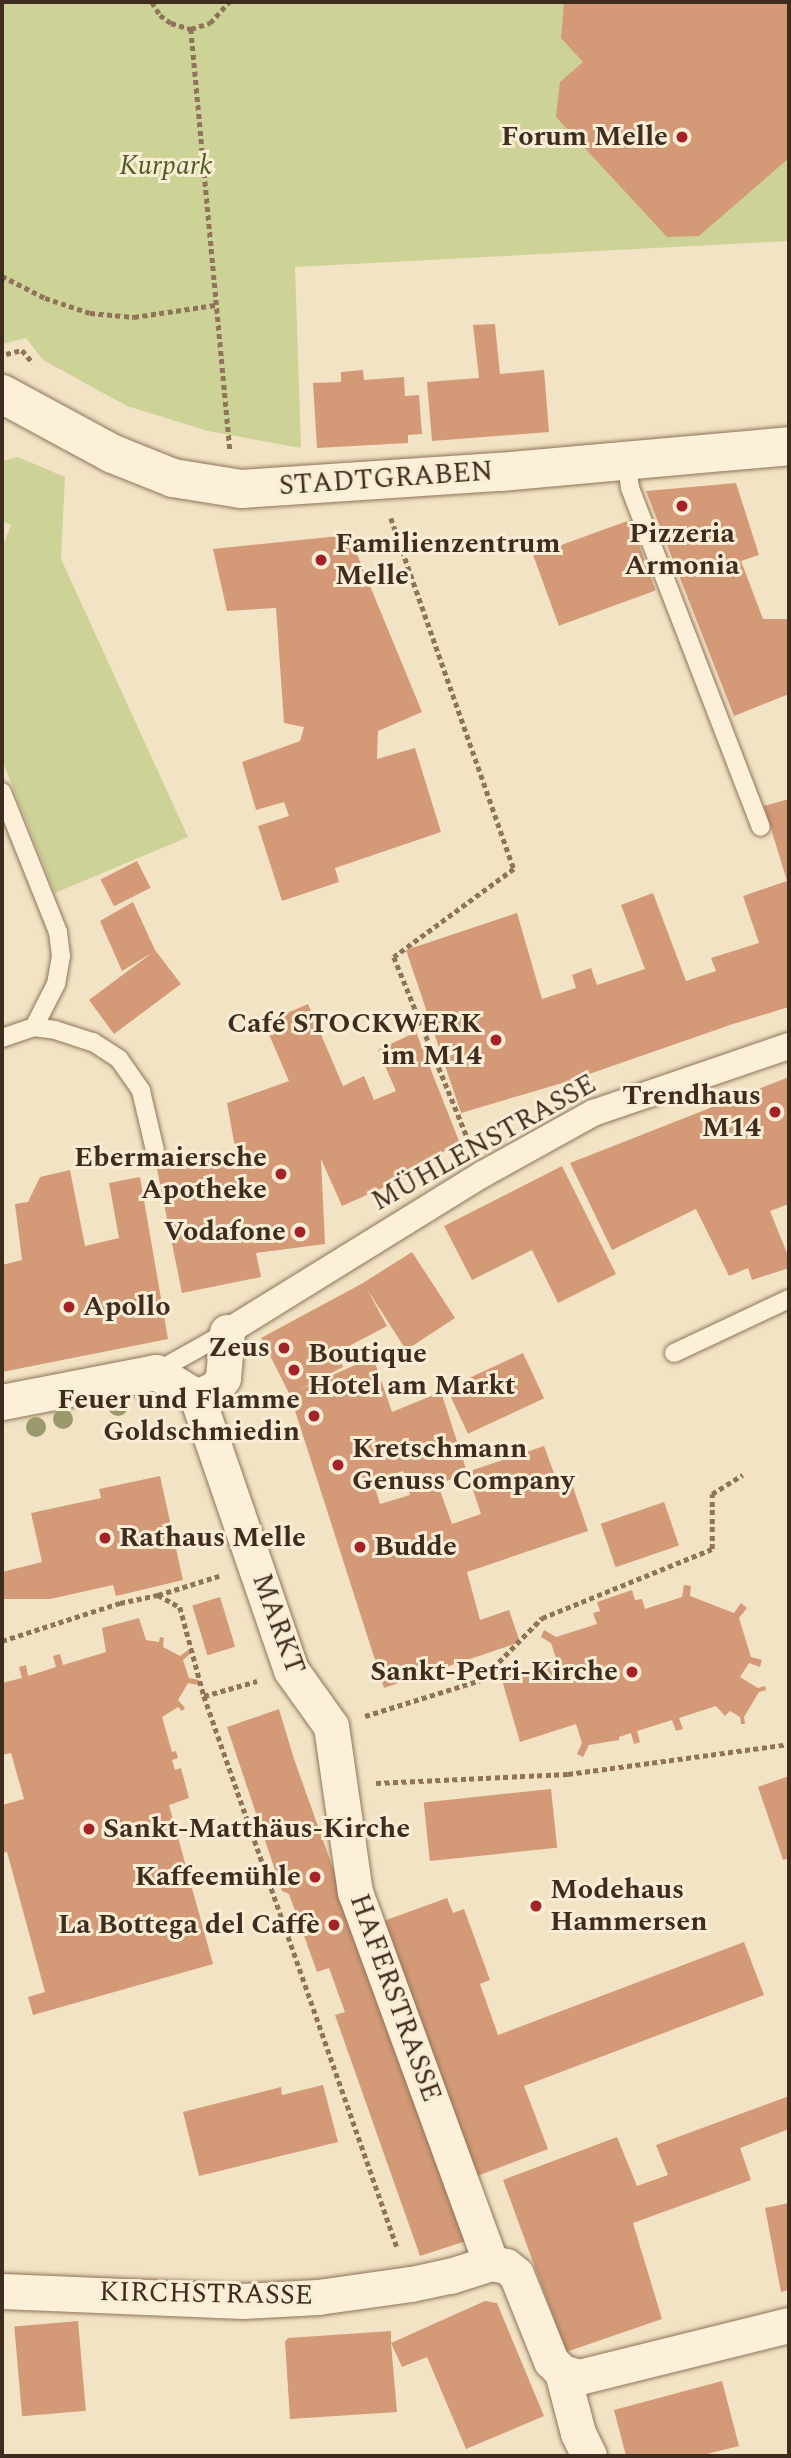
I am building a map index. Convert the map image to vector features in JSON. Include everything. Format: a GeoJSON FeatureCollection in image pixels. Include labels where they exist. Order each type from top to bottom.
{"type":"FeatureCollection","features":[{"type":"Feature","properties":{"kind":"street","name":"STADTGRABEN"},"geometry":{"type":"LineString","coordinates":[[2,394],[113,454],[173,478],[241,489],[789,446]]}},
{"type":"Feature","properties":{"kind":"street","name":"MÜHLENSTRASSE"},"geometry":{"type":"LineString","coordinates":[[227,1332],[482,1174],[593,1113],[789,1046]]}},
{"type":"Feature","properties":{"kind":"street"},"geometry":{"type":"LineString","coordinates":[[2,1402],[156,1372],[192,1391],[197,1397],[216,1388],[223,1378],[227,1332]]}},
{"type":"Feature","properties":{"kind":"street","name":"MARKT"},"geometry":{"type":"LineString","coordinates":[[197,1397],[291,1670],[331,1726]]}},
{"type":"Feature","properties":{"kind":"street","name":"HAFERSTRASSE"},"geometry":{"type":"LineString","coordinates":[[331,1726],[355,1892],[491,2263]]}},
{"type":"Feature","properties":{"kind":"street"},"geometry":{"type":"LineString","coordinates":[[491,2263],[506,2266],[516,2274],[551,2361],[562,2372],[579,2377],[789,2325]]}},
{"type":"Feature","properties":{"kind":"street","name":"KIRCHSTRASSE"},"geometry":{"type":"LineString","coordinates":[[2,2291],[242,2301],[318,2297],[411,2284],[450,2276],[491,2263]]}},
{"type":"Feature","properties":{"kind":"street"},"geometry":{"type":"LineString","coordinates":[[562,2372],[578,2433],[589,2456]]}},
{"type":"Feature","properties":{"kind":"lane"},"geometry":{"type":"LineString","coordinates":[[626,459],[630,488],[761,827]]}},
{"type":"Feature","properties":{"kind":"lane"},"geometry":{"type":"LineString","coordinates":[[2,792],[58,932],[61,956],[56,984],[34,1027]]}},
{"type":"Feature","properties":{"kind":"lane"},"geometry":{"type":"LineString","coordinates":[[2,1038],[34,1027],[93,1042],[119,1059],[141,1091],[155,1150]]}},
{"type":"Feature","properties":{"kind":"lane"},"geometry":{"type":"LineString","coordinates":[[674,1353],[789,1299]]}},
{"type":"Feature","properties":{"kind":"lane"},"geometry":{"type":"LineString","coordinates":[[156,1372],[227,1332]]}},
{"type":"Feature","properties":{"kind":"path"},"geometry":{"type":"LineString","coordinates":[[152,2],[160,15],[171,23],[191,29],[210,23],[229,2]]}},
{"type":"Feature","properties":{"kind":"path"},"geometry":{"type":"LineString","coordinates":[[191,29],[230,448],[241,489]]}},
{"type":"Feature","properties":{"kind":"path"},"geometry":{"type":"LineString","coordinates":[[2,276],[45,298],[90,313],[134,317],[215,305]]}},
{"type":"Feature","properties":{"kind":"path"},"geometry":{"type":"LineString","coordinates":[[2,354],[22,350],[38,368]]}},
{"type":"Feature","properties":{"kind":"path"},"geometry":{"type":"LineString","coordinates":[[223,447],[230,448]]}},
{"type":"Feature","properties":{"kind":"path"},"geometry":{"type":"LineString","coordinates":[[378,480],[514,869],[394,957],[482,1174]]}},
{"type":"Feature","properties":{"kind":"path"},"geometry":{"type":"LineString","coordinates":[[331,1726],[481,1679],[542,1618],[712,1549],[712,1494],[742,1475]]}},
{"type":"Feature","properties":{"kind":"path"},"geometry":{"type":"LineString","coordinates":[[2,1641],[120,1603],[158,1595],[211,1578]]}},
{"type":"Feature","properties":{"kind":"path"},"geometry":{"type":"LineString","coordinates":[[158,1595],[180,1607],[204,1696],[411,2284]]}},
{"type":"Feature","properties":{"kind":"path"},"geometry":{"type":"LineString","coordinates":[[204,1696],[243,1685]]}},
{"type":"Feature","properties":{"kind":"path"},"geometry":{"type":"LineString","coordinates":[[340,1785],[568,1774],[789,1744]]}},
{"type":"Feature","properties":{"kind":"green space","name":"Kurpark"},"geometry":{"type":"Polygon","coordinates":[[[2,2],[789,2],[789,241],[295,267],[301,448],[208,431],[127,406],[43,360],[26,338],[2,344],[2,2]]]}},
{"type":"Feature","properties":{"kind":"green space"},"geometry":{"type":"Polygon","coordinates":[[[18,457],[65,477],[61,559],[188,837],[55,893],[2,760],[2,548],[11,525],[2,521],[2,461],[18,457]]]}},
{"type":"Feature","properties":{"kind":"building","name":"Forum Melle"},"geometry":{"type":"Polygon","coordinates":[[[564,2],[789,2],[789,158],[699,236],[667,237],[556,117],[560,82],[583,62],[561,38],[564,2]]]}},
{"type":"Feature","properties":{"kind":"building"},"geometry":{"type":"Polygon","coordinates":[[[495,324],[500,374],[544,370],[549,432],[432,441],[427,382],[479,378],[473,325],[495,324]]]}},
{"type":"Feature","properties":{"kind":"building"},"geometry":{"type":"Polygon","coordinates":[[[363,370],[364,380],[404,377],[405,396],[419,395],[422,434],[408,435],[408,443],[317,448],[313,383],[341,382],[341,372],[363,370]]]}},
{"type":"Feature","properties":{"kind":"building"},"geometry":{"type":"Polygon","coordinates":[[[736,483],[759,555],[741,561],[763,619],[789,619],[789,694],[734,716],[646,491],[736,483]]]}},
{"type":"Feature","properties":{"kind":"building"},"geometry":{"type":"Polygon","coordinates":[[[630,520],[656,590],[559,626],[533,555],[630,520]]]}},
{"type":"Feature","properties":{"kind":"building"},"geometry":{"type":"Polygon","coordinates":[[[349,535],[422,712],[378,731],[377,759],[415,748],[441,832],[335,868],[339,882],[282,901],[258,826],[289,816],[284,802],[256,810],[242,762],[300,741],[304,727],[284,723],[276,608],[227,611],[213,549],[349,535]]]}},
{"type":"Feature","properties":{"kind":"building"},"geometry":{"type":"Polygon","coordinates":[[[789,799],[789,1007],[569,1081],[461,1113],[406,950],[517,913],[542,999],[576,988],[572,975],[591,968],[597,985],[645,969],[621,905],[653,893],[686,981],[716,971],[711,958],[759,943],[743,896],[787,881],[764,806],[789,799]]]}},
{"type":"Feature","properties":{"kind":"building"},"geometry":{"type":"Polygon","coordinates":[[[137,861],[151,888],[114,906],[100,880],[137,861]]]}},
{"type":"Feature","properties":{"kind":"building"},"geometry":{"type":"Polygon","coordinates":[[[133,902],[155,950],[181,984],[114,1034],[89,1000],[152,953],[122,971],[100,921],[133,902]]]}},
{"type":"Feature","properties":{"kind":"building"},"geometry":{"type":"Polygon","coordinates":[[[308,1004],[343,1086],[364,1076],[374,1100],[396,1091],[378,1050],[416,1032],[459,1141],[407,1177],[342,1206],[321,1159],[325,1244],[256,1253],[261,1277],[182,1293],[157,1169],[236,1153],[227,1103],[289,1081],[264,1023],[308,1004]]]}},
{"type":"Feature","properties":{"kind":"building"},"geometry":{"type":"Polygon","coordinates":[[[789,1077],[789,1204],[770,1211],[789,1258],[789,1268],[752,1280],[748,1268],[729,1276],[696,1209],[612,1250],[570,1163],[789,1077]]]}},
{"type":"Feature","properties":{"kind":"building"},"geometry":{"type":"Polygon","coordinates":[[[562,1166],[616,1274],[558,1303],[532,1250],[472,1280],[444,1226],[562,1166]]]}},
{"type":"Feature","properties":{"kind":"building"},"geometry":{"type":"Polygon","coordinates":[[[70,1170],[85,1246],[119,1238],[109,1183],[140,1177],[168,1339],[2,1372],[2,1265],[22,1260],[15,1204],[28,1202],[40,1177],[70,1170]]]}},
{"type":"Feature","properties":{"kind":"building"},"geometry":{"type":"Polygon","coordinates":[[[412,1252],[455,1318],[406,1350],[367,1289],[387,1326],[336,1353],[343,1367],[299,1390],[373,1357],[392,1412],[441,1392],[467,1472],[544,1446],[559,1487],[572,1484],[588,1531],[467,1572],[480,1620],[509,1610],[520,1642],[384,1688],[290,1395],[261,1338],[363,1283],[412,1252]],[[403,1471],[373,1481],[380,1504],[410,1495],[403,1471]],[[467,1472],[438,1485],[452,1524],[481,1514],[467,1472]]]}},
{"type":"Feature","properties":{"kind":"building"},"geometry":{"type":"Polygon","coordinates":[[[523,1353],[544,1398],[468,1434],[447,1388],[523,1353]]]}},
{"type":"Feature","properties":{"kind":"building","name":"Rathaus Melle"},"geometry":{"type":"Polygon","coordinates":[[[160,1476],[183,1580],[116,1596],[113,1585],[50,1599],[2,1599],[2,1572],[42,1562],[31,1513],[101,1498],[99,1489],[160,1476]]]}},
{"type":"Feature","properties":{"kind":"building"},"geometry":{"type":"Polygon","coordinates":[[[664,1502],[679,1545],[616,1567],[601,1524],[664,1502]]]}},
{"type":"Feature","properties":{"kind":"building","name":"Sankt-Petri-Kirche"},"geometry":{"type":"Polygon","coordinates":[[[684,1585],[691,1586],[690,1596],[734,1613],[741,1603],[747,1608],[739,1618],[751,1657],[762,1660],[760,1667],[749,1663],[740,1677],[758,1688],[765,1686],[766,1690],[759,1692],[744,1717],[745,1724],[741,1724],[740,1717],[730,1711],[725,1716],[716,1706],[679,1718],[683,1729],[676,1731],[672,1720],[637,1731],[640,1742],[634,1744],[631,1733],[619,1737],[619,1740],[589,1745],[583,1757],[577,1754],[582,1743],[576,1724],[520,1742],[501,1677],[557,1661],[551,1643],[541,1637],[544,1630],[556,1637],[597,1624],[593,1613],[600,1611],[597,1602],[632,1590],[635,1600],[642,1599],[645,1609],[682,1597],[684,1585]]]}},
{"type":"Feature","properties":{"kind":"building"},"geometry":{"type":"Polygon","coordinates":[[[220,1597],[235,1647],[207,1655],[192,1605],[220,1597]]]}},
{"type":"Feature","properties":{"kind":"building","name":"Sankt-Matthäus-Kirche"},"geometry":{"type":"Polygon","coordinates":[[[139,1618],[146,1640],[159,1642],[160,1637],[164,1638],[163,1647],[180,1656],[188,1650],[191,1653],[183,1660],[189,1678],[199,1680],[198,1685],[188,1683],[178,1700],[185,1708],[182,1711],[178,1707],[162,1717],[172,1752],[176,1751],[178,1758],[172,1760],[175,1770],[181,1768],[189,1798],[169,1805],[213,1964],[33,2015],[28,1997],[45,1992],[7,1852],[2,1853],[2,1805],[24,1799],[11,1753],[2,1755],[2,1683],[22,1678],[19,1667],[26,1665],[28,1676],[56,1667],[53,1656],[60,1654],[63,1665],[106,1652],[102,1628],[139,1618]]]}},
{"type":"Feature","properties":{"kind":"building"},"geometry":{"type":"Polygon","coordinates":[[[279,1709],[294,1759],[466,2241],[420,2256],[335,2015],[345,2012],[329,1968],[317,1972],[289,1894],[282,1891],[227,1727],[279,1709]]]}},
{"type":"Feature","properties":{"kind":"building"},"geometry":{"type":"Polygon","coordinates":[[[789,1776],[789,1858],[783,1860],[758,1787],[789,1776]]]}},
{"type":"Feature","properties":{"kind":"building"},"geometry":{"type":"Polygon","coordinates":[[[551,1789],[557,1848],[430,1861],[424,1802],[551,1789]]]}},
{"type":"Feature","properties":{"kind":"building"},"geometry":{"type":"Polygon","coordinates":[[[447,1898],[453,1913],[464,1909],[490,1980],[480,1984],[498,2035],[744,1942],[764,1995],[524,2086],[548,2149],[469,2179],[378,1923],[447,1898]]]}},
{"type":"Feature","properties":{"kind":"building"},"geometry":{"type":"Polygon","coordinates":[[[323,2085],[338,2142],[199,2176],[183,2112],[281,2087],[282,2095],[323,2085]]]}},
{"type":"Feature","properties":{"kind":"building"},"geometry":{"type":"Polygon","coordinates":[[[789,2096],[789,2129],[740,2148],[751,2180],[633,2223],[662,2319],[566,2352],[503,2180],[617,2137],[637,2186],[668,2175],[656,2145],[789,2096]]]}},
{"type":"Feature","properties":{"kind":"building"},"geometry":{"type":"Polygon","coordinates":[[[789,2203],[789,2290],[781,2292],[765,2208],[789,2203]]]}},
{"type":"Feature","properties":{"kind":"building"},"geometry":{"type":"Polygon","coordinates":[[[485,2301],[497,2303],[544,2416],[466,2449],[427,2357],[402,2367],[391,2343],[485,2301]]]}},
{"type":"Feature","properties":{"kind":"building"},"geometry":{"type":"Polygon","coordinates":[[[78,2321],[86,2411],[22,2416],[14,2327],[78,2321]]]}},
{"type":"Feature","properties":{"kind":"building"},"geometry":{"type":"Polygon","coordinates":[[[391,2331],[397,2412],[290,2419],[285,2342],[288,2338],[391,2331]]]}},
{"type":"Feature","properties":{"kind":"building"},"geometry":{"type":"Polygon","coordinates":[[[722,2381],[739,2446],[699,2456],[626,2456],[614,2410],[722,2381]]]}},
{"type":"Feature","properties":{"kind":"place","name":"Forum Melle"},"geometry":{"type":"Point","coordinates":[682,137]}},
{"type":"Feature","properties":{"kind":"place","name":"Pizzeria Armonia"},"geometry":{"type":"Point","coordinates":[682,506]}},
{"type":"Feature","properties":{"kind":"place","name":"Familienzentrum Melle"},"geometry":{"type":"Point","coordinates":[321,560]}},
{"type":"Feature","properties":{"kind":"place","name":"Café STOCKWERK im M14"},"geometry":{"type":"Point","coordinates":[496,1040]}},
{"type":"Feature","properties":{"kind":"place","name":"Trendhaus M14"},"geometry":{"type":"Point","coordinates":[775,1112]}},
{"type":"Feature","properties":{"kind":"place","name":"Ebermaiersche Apotheke"},"geometry":{"type":"Point","coordinates":[281,1174]}},
{"type":"Feature","properties":{"kind":"place","name":"Vodafone"},"geometry":{"type":"Point","coordinates":[300,1232]}},
{"type":"Feature","properties":{"kind":"place","name":"Apollo"},"geometry":{"type":"Point","coordinates":[69,1307]}},
{"type":"Feature","properties":{"kind":"place","name":"Zeus"},"geometry":{"type":"Point","coordinates":[284,1348]}},
{"type":"Feature","properties":{"kind":"place","name":"Boutique Hotel am Markt"},"geometry":{"type":"Point","coordinates":[294,1370]}},
{"type":"Feature","properties":{"kind":"place","name":"Feuer und Flamme Goldschmiedin"},"geometry":{"type":"Point","coordinates":[314,1416]}},
{"type":"Feature","properties":{"kind":"place","name":"Kretschmann Genuss Company"},"geometry":{"type":"Point","coordinates":[338,1465]}},
{"type":"Feature","properties":{"kind":"place","name":"Rathaus Melle"},"geometry":{"type":"Point","coordinates":[105,1538]}},
{"type":"Feature","properties":{"kind":"place","name":"Budde"},"geometry":{"type":"Point","coordinates":[360,1547]}},
{"type":"Feature","properties":{"kind":"place","name":"Sankt-Petri-Kirche"},"geometry":{"type":"Point","coordinates":[632,1672]}},
{"type":"Feature","properties":{"kind":"place","name":"Sankt-Matthäus-Kirche"},"geometry":{"type":"Point","coordinates":[89,1829]}},
{"type":"Feature","properties":{"kind":"place","name":"Kaffeemühle"},"geometry":{"type":"Point","coordinates":[315,1877]}},
{"type":"Feature","properties":{"kind":"place","name":"Modehaus Hammersen"},"geometry":{"type":"Point","coordinates":[536,1906]}},
{"type":"Feature","properties":{"kind":"place","name":"La Bottega del Caffè"},"geometry":{"type":"Point","coordinates":[334,1925]}}]}
